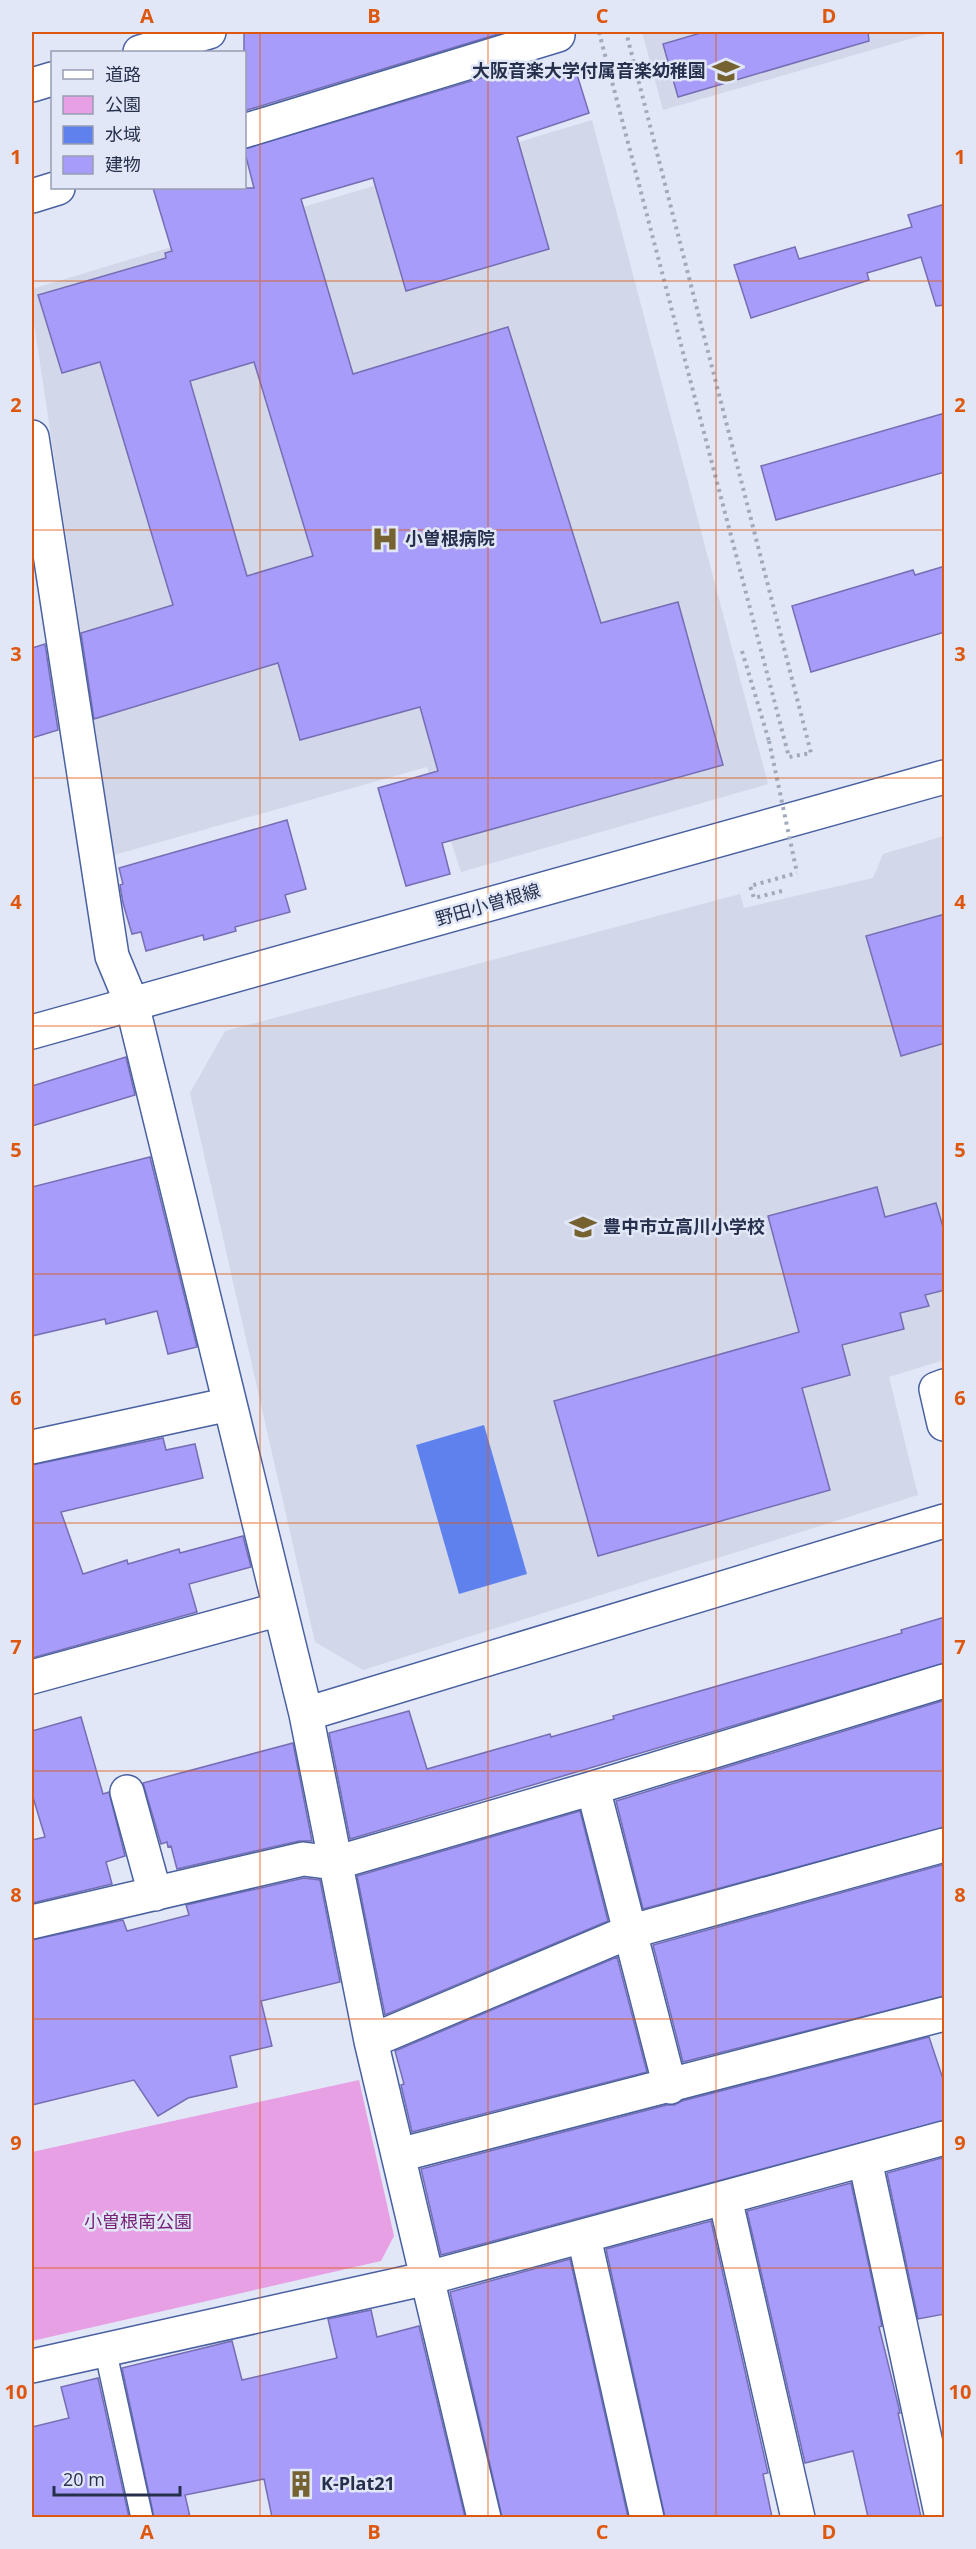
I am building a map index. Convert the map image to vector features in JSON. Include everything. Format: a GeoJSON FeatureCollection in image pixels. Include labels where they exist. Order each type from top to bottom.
{"type":"FeatureCollection","features":[{"type":"Feature","properties":{"kind":"street"},"geometry":{"type":"LineString","coordinates":[[143,51],[209,32]]}},
{"type":"Feature","properties":{"kind":"street"},"geometry":{"type":"LineString","coordinates":[[246,129],[558,35],[557,32]]}},
{"type":"Feature","properties":{"kind":"street"},"geometry":{"type":"LineString","coordinates":[[32,85],[51,79]]}},
{"type":"Feature","properties":{"kind":"street"},"geometry":{"type":"LineString","coordinates":[[32,196],[55,189]]}},
{"type":"Feature","properties":{"kind":"street"},"geometry":{"type":"LineString","coordinates":[[32,437],[112,956],[132,1004],[306,1714],[371,2041],[484,2517]]}},
{"type":"Feature","properties":{"kind":"street","name":"野田小曽根線"},"geometry":{"type":"LineString","coordinates":[[32,1032],[945,777]]}},
{"type":"Feature","properties":{"kind":"street"},"geometry":{"type":"LineString","coordinates":[[945,1386],[936,1389],[945,1424]]}},
{"type":"Feature","properties":{"kind":"street"},"geometry":{"type":"LineString","coordinates":[[32,1447],[230,1404]]}},
{"type":"Feature","properties":{"kind":"street"},"geometry":{"type":"LineString","coordinates":[[306,1714],[945,1521]]}},
{"type":"Feature","properties":{"kind":"street"},"geometry":{"type":"LineString","coordinates":[[32,1677],[280,1609]]}},
{"type":"Feature","properties":{"kind":"street"},"geometry":{"type":"LineString","coordinates":[[32,1922],[303,1859],[335,1863],[593,1788],[945,1681]]}},
{"type":"Feature","properties":{"kind":"street"},"geometry":{"type":"LineString","coordinates":[[593,1788],[669,2087]]}},
{"type":"Feature","properties":{"kind":"street"},"geometry":{"type":"LineString","coordinates":[[127,1792],[155,1894]]}},
{"type":"Feature","properties":{"kind":"street"},"geometry":{"type":"LineString","coordinates":[[371,2041],[629,1932],[945,1845]]}},
{"type":"Feature","properties":{"kind":"street"},"geometry":{"type":"LineString","coordinates":[[399,2156],[943,2018]]}},
{"type":"Feature","properties":{"kind":"street"},"geometry":{"type":"LineString","coordinates":[[32,2366],[428,2277],[584,2237],[945,2138]]}},
{"type":"Feature","properties":{"kind":"street"},"geometry":{"type":"LineString","coordinates":[[865,2160],[942,2517]]}},
{"type":"Feature","properties":{"kind":"street"},"geometry":{"type":"LineString","coordinates":[[725,2198],[798,2517]]}},
{"type":"Feature","properties":{"kind":"street"},"geometry":{"type":"LineString","coordinates":[[584,2237],[647,2517]]}},
{"type":"Feature","properties":{"kind":"lane"},"geometry":{"type":"LineString","coordinates":[[105,2349],[142,2517]]}},
{"type":"Feature","properties":{"kind":"path"},"geometry":{"type":"LineString","coordinates":[[599,32],[789,758],[811,753],[626,32]]}},
{"type":"Feature","properties":{"kind":"path"},"geometry":{"type":"LineString","coordinates":[[741,651],[770,741],[797,873],[750,886],[754,898],[782,891]]}},
{"type":"Feature","properties":{"kind":"shaded area","name":"大阪音楽大学付属音楽幼稚園"},"geometry":{"type":"Polygon","coordinates":[[[642,32],[934,32],[663,110],[642,32]]]}},
{"type":"Feature","properties":{"kind":"shaded area","name":"小曽根病院"},"geometry":{"type":"Polygon","coordinates":[[[592,120],[768,784],[461,872],[427,767],[114,855],[32,310],[32,289],[592,120]]]}},
{"type":"Feature","properties":{"kind":"shaded area","name":"豊中市立高川小学校"},"geometry":{"type":"Polygon","coordinates":[[[944,836],[944,1360],[889,1377],[918,1495],[363,1670],[315,1642],[190,1093],[225,1031],[740,894],[744,908],[873,878],[883,854],[944,836]]]}},
{"type":"Feature","properties":{"kind":"green space","name":"小曽根南公園"},"geometry":{"type":"Polygon","coordinates":[[[359,2080],[394,2236],[381,2261],[32,2341],[32,2152],[359,2080]]]}},
{"type":"Feature","properties":{"kind":"water"},"geometry":{"type":"Polygon","coordinates":[[[484,1425],[527,1574],[459,1594],[416,1445],[484,1425]]]}},
{"type":"Feature","properties":{"kind":"building"},"geometry":{"type":"Polygon","coordinates":[[[244,32],[505,32],[246,110],[246,51],[244,51],[244,32]]]}},
{"type":"Feature","properties":{"kind":"building","name":"大阪音楽大学付属音楽幼稚園"},"geometry":{"type":"Polygon","coordinates":[[[704,32],[868,32],[869,41],[678,97],[663,44],[704,32]]]}},
{"type":"Feature","properties":{"kind":"building"},"geometry":{"type":"Polygon","coordinates":[[[532,63],[536,77],[574,65],[589,113],[517,137],[549,249],[406,291],[373,178],[301,199],[353,374],[508,327],[601,623],[678,602],[723,765],[442,843],[450,874],[406,886],[378,788],[438,771],[420,707],[300,740],[278,663],[94,719],[81,633],[173,605],[100,362],[62,373],[38,295],[166,258],[165,253],[172,251],[153,189],[254,188],[246,148],[532,63]],[[254,362],[190,381],[247,576],[313,556],[254,362]]]}},
{"type":"Feature","properties":{"kind":"building"},"geometry":{"type":"Polygon","coordinates":[[[945,204],[945,305],[936,306],[921,257],[867,273],[869,280],[751,318],[734,265],[795,247],[799,259],[912,227],[908,215],[945,204]]]}},
{"type":"Feature","properties":{"kind":"building"},"geometry":{"type":"Polygon","coordinates":[[[945,413],[945,472],[776,520],[761,466],[945,413]]]}},
{"type":"Feature","properties":{"kind":"building"},"geometry":{"type":"Polygon","coordinates":[[[945,566],[945,632],[811,672],[792,606],[913,570],[915,575],[945,566]]]}},
{"type":"Feature","properties":{"kind":"building"},"geometry":{"type":"Polygon","coordinates":[[[45,644],[58,730],[32,738],[32,648],[45,644]]]}},
{"type":"Feature","properties":{"kind":"building"},"geometry":{"type":"Polygon","coordinates":[[[287,820],[306,889],[285,895],[290,912],[235,927],[236,931],[204,940],[203,935],[146,951],[141,932],[132,934],[123,903],[120,885],[123,884],[119,868],[287,820]]]}},
{"type":"Feature","properties":{"kind":"building"},"geometry":{"type":"Polygon","coordinates":[[[945,914],[945,1043],[901,1056],[866,936],[945,914]]]}},
{"type":"Feature","properties":{"kind":"building"},"geometry":{"type":"Polygon","coordinates":[[[126,1057],[135,1095],[32,1126],[32,1086],[126,1057]]]}},
{"type":"Feature","properties":{"kind":"building"},"geometry":{"type":"Polygon","coordinates":[[[150,1157],[197,1347],[168,1354],[157,1311],[106,1324],[105,1319],[32,1336],[32,1187],[150,1157]]]}},
{"type":"Feature","properties":{"kind":"building"},"geometry":{"type":"Polygon","coordinates":[[[877,1187],[885,1217],[936,1203],[945,1234],[945,1290],[925,1295],[929,1306],[900,1313],[904,1329],[842,1345],[850,1375],[802,1388],[830,1490],[598,1556],[554,1401],[799,1332],[768,1216],[877,1187]]]}},
{"type":"Feature","properties":{"kind":"building"},"geometry":{"type":"Polygon","coordinates":[[[163,1438],[166,1450],[195,1444],[203,1478],[61,1512],[83,1574],[127,1560],[128,1564],[179,1549],[180,1553],[243,1536],[251,1567],[189,1584],[197,1612],[32,1658],[32,1465],[163,1438]]]}},
{"type":"Feature","properties":{"kind":"building"},"geometry":{"type":"Polygon","coordinates":[[[945,1617],[945,1663],[350,1839],[329,1733],[409,1711],[427,1769],[550,1734],[551,1737],[614,1719],[613,1716],[902,1633],[901,1630],[945,1617]]]}},
{"type":"Feature","properties":{"kind":"building"},"geometry":{"type":"Polygon","coordinates":[[[945,1700],[945,1827],[643,1909],[616,1801],[945,1700]]]}},
{"type":"Feature","properties":{"kind":"building"},"geometry":{"type":"Polygon","coordinates":[[[81,1717],[103,1794],[109,1792],[125,1856],[106,1862],[112,1884],[32,1903],[32,1840],[45,1837],[32,1794],[32,1731],[81,1717]]]}},
{"type":"Feature","properties":{"kind":"building"},"geometry":{"type":"Polygon","coordinates":[[[293,1743],[312,1841],[299,1841],[177,1869],[171,1846],[168,1847],[167,1842],[161,1844],[143,1783],[293,1743]]]}},
{"type":"Feature","properties":{"kind":"building"},"geometry":{"type":"Polygon","coordinates":[[[580,1811],[608,1921],[385,2015],[357,1876],[580,1811]]]}},
{"type":"Feature","properties":{"kind":"building"},"geometry":{"type":"Polygon","coordinates":[[[945,1864],[945,1996],[683,2062],[653,1945],[945,1864]]]}},
{"type":"Feature","properties":{"kind":"building"},"geometry":{"type":"Polygon","coordinates":[[[304,1878],[320,1880],[340,1982],[261,2001],[272,2046],[230,2056],[237,2087],[188,2098],[158,2116],[134,2080],[32,2105],[32,1940],[123,1920],[127,1931],[189,1915],[186,1905],[304,1878]]]}},
{"type":"Feature","properties":{"kind":"building"},"geometry":{"type":"Polygon","coordinates":[[[617,1957],[647,2072],[412,2132],[401,2085],[404,2084],[395,2051],[617,1957]]]}},
{"type":"Feature","properties":{"kind":"building"},"geometry":{"type":"Polygon","coordinates":[[[929,2037],[945,2085],[945,2120],[441,2255],[421,2169],[929,2037]]]}},
{"type":"Feature","properties":{"kind":"building"},"geometry":{"type":"Polygon","coordinates":[[[945,2157],[945,2314],[918,2319],[887,2173],[945,2157]]]}},
{"type":"Feature","properties":{"kind":"building"},"geometry":{"type":"Polygon","coordinates":[[[851,2183],[882,2326],[879,2327],[900,2413],[898,2413],[921,2517],[868,2517],[853,2451],[805,2463],[747,2211],[851,2183]]]}},
{"type":"Feature","properties":{"kind":"building"},"geometry":{"type":"Polygon","coordinates":[[[711,2221],[768,2473],[763,2474],[772,2517],[665,2517],[606,2249],[711,2221]]]}},
{"type":"Feature","properties":{"kind":"building"},"geometry":{"type":"Polygon","coordinates":[[[570,2259],[628,2517],[502,2517],[450,2292],[570,2259]]]}},
{"type":"Feature","properties":{"kind":"building"},"geometry":{"type":"Polygon","coordinates":[[[371,2310],[377,2337],[419,2326],[465,2517],[272,2517],[264,2479],[185,2495],[190,2517],[154,2517],[122,2368],[232,2341],[242,2380],[337,2358],[328,2319],[371,2310]]]}},
{"type":"Feature","properties":{"kind":"building"},"geometry":{"type":"Polygon","coordinates":[[[98,2378],[129,2517],[32,2517],[32,2427],[69,2418],[61,2387],[98,2378]]]}},
{"type":"Feature","properties":{"kind":"place","name":"大阪音楽大学付属音楽幼稚園"},"geometry":{"type":"Point","coordinates":[726,71]}},
{"type":"Feature","properties":{"kind":"place","name":"小曽根病院"},"geometry":{"type":"Point","coordinates":[385,539]}},
{"type":"Feature","properties":{"kind":"place","name":"豊中市立高川小学校"},"geometry":{"type":"Point","coordinates":[583,1227]}},
{"type":"Feature","properties":{"kind":"place","name":"K-Plat21"},"geometry":{"type":"Point","coordinates":[301,2484]}}]}
